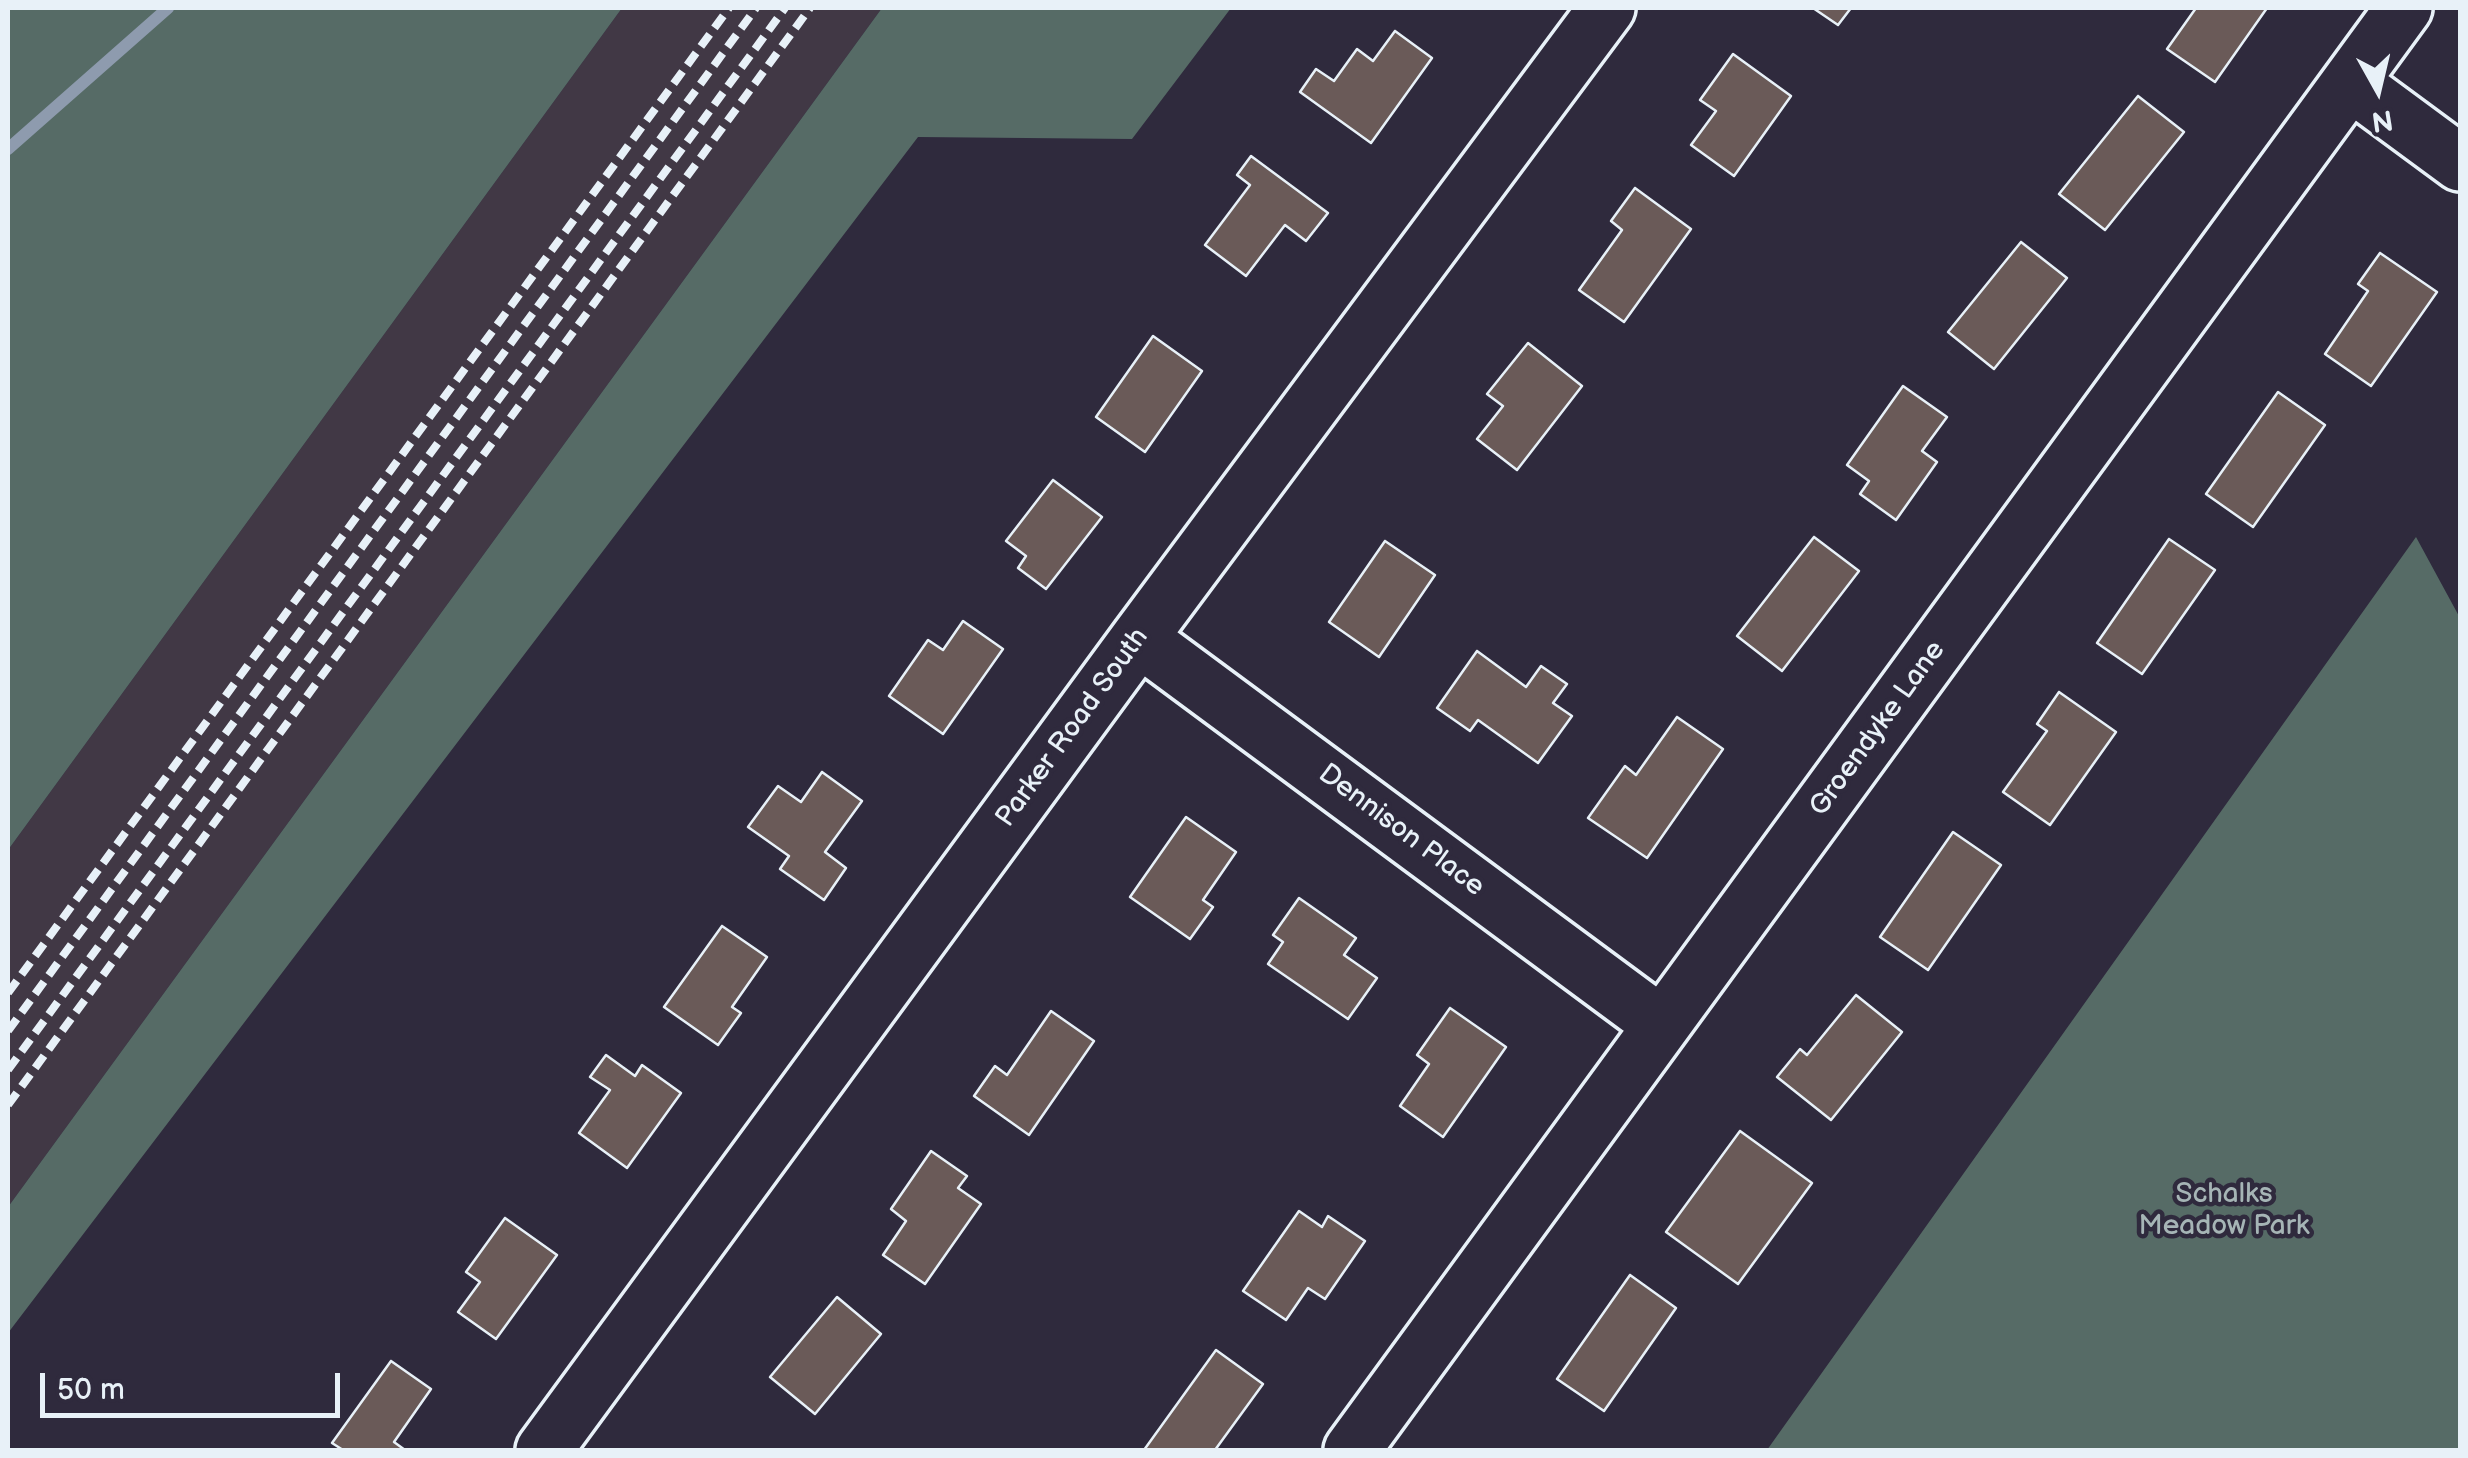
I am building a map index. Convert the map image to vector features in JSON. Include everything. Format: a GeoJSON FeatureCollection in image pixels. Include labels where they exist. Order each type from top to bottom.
{"type":"FeatureCollection","features":[{"type":"Feature","properties":{"kind":"street","name":"Parker Road South"},"geometry":{"type":"LineString","coordinates":[[544,1450],[1606,8]]}},
{"type":"Feature","properties":{"kind":"street","name":"Groendyke Lane"},"geometry":{"type":"LineString","coordinates":[[1352,1450],[2404,8]]}},
{"type":"Feature","properties":{"kind":"street"},"geometry":{"type":"LineString","coordinates":[[2350,82],[2460,163]]}},
{"type":"Feature","properties":{"kind":"street","name":"Dennison Place"},"geometry":{"type":"LineString","coordinates":[[1139,638],[1662,1025]]}},
{"type":"Feature","properties":{"kind":"shaded area"},"geometry":{"type":"Polygon","coordinates":[[[622,8],[882,8],[8,1207],[8,850],[622,8]]]}},
{"type":"Feature","properties":{"kind":"green space"},"geometry":{"type":"Polygon","coordinates":[[[8,8],[622,8],[8,850],[8,8]]]}},
{"type":"Feature","properties":{"kind":"green space"},"geometry":{"type":"Polygon","coordinates":[[[882,8],[1231,8],[1132,139],[918,137],[8,1333],[8,1207],[882,8]]]}},
{"type":"Feature","properties":{"kind":"green space","name":"Schalks Meadow Park"},"geometry":{"type":"Polygon","coordinates":[[[2416,537],[2460,618],[2460,1450],[1767,1450],[2416,537]]]}},
{"type":"Feature","properties":{"kind":"building"},"geometry":{"type":"Polygon","coordinates":[[[1813,8],[1851,8],[1838,25],[1813,8]]]}},
{"type":"Feature","properties":{"kind":"building"},"geometry":{"type":"Polygon","coordinates":[[[2196,8],[2267,8],[2215,82],[2167,49],[2196,8]]]}},
{"type":"Feature","properties":{"kind":"building"},"geometry":{"type":"Polygon","coordinates":[[[1395,31],[1432,58],[1371,143],[1300,92],[1316,69],[1334,81],[1357,49],[1373,61],[1395,31]]]}},
{"type":"Feature","properties":{"kind":"building"},"geometry":{"type":"Polygon","coordinates":[[[1733,54],[1791,96],[1734,176],[1691,145],[1716,111],[1700,100],[1733,54]]]}},
{"type":"Feature","properties":{"kind":"building"},"geometry":{"type":"Polygon","coordinates":[[[2138,96],[2184,132],[2105,230],[2059,194],[2138,96]]]}},
{"type":"Feature","properties":{"kind":"building"},"geometry":{"type":"Polygon","coordinates":[[[1251,156],[1328,213],[1306,241],[1285,225],[1246,276],[1205,245],[1250,185],[1237,175],[1251,156]]]}},
{"type":"Feature","properties":{"kind":"building"},"geometry":{"type":"Polygon","coordinates":[[[1635,188],[1691,229],[1624,322],[1579,290],[1622,230],[1611,221],[1635,188]]]}},
{"type":"Feature","properties":{"kind":"building"},"geometry":{"type":"Polygon","coordinates":[[[2021,242],[2067,278],[1994,369],[1948,332],[2021,242]]]}},
{"type":"Feature","properties":{"kind":"building"},"geometry":{"type":"Polygon","coordinates":[[[2380,253],[2437,292],[2371,386],[2325,354],[2368,291],[2358,284],[2380,253]]]}},
{"type":"Feature","properties":{"kind":"building"},"geometry":{"type":"Polygon","coordinates":[[[1153,336],[1202,371],[1145,452],[1096,417],[1153,336]]]}},
{"type":"Feature","properties":{"kind":"building"},"geometry":{"type":"Polygon","coordinates":[[[1528,343],[1582,386],[1517,470],[1477,439],[1503,406],[1487,394],[1528,343]]]}},
{"type":"Feature","properties":{"kind":"building"},"geometry":{"type":"Polygon","coordinates":[[[1903,386],[1947,417],[1922,451],[1937,462],[1896,520],[1860,494],[1869,481],[1847,465],[1903,386]]]}},
{"type":"Feature","properties":{"kind":"building"},"geometry":{"type":"Polygon","coordinates":[[[2278,392],[2325,425],[2253,527],[2206,494],[2278,392]]]}},
{"type":"Feature","properties":{"kind":"building"},"geometry":{"type":"Polygon","coordinates":[[[1053,480],[1102,517],[1046,589],[1018,568],[1026,556],[1006,541],[1053,480]]]}},
{"type":"Feature","properties":{"kind":"building"},"geometry":{"type":"Polygon","coordinates":[[[1814,537],[1859,571],[1782,671],[1737,636],[1814,537]]]}},
{"type":"Feature","properties":{"kind":"building"},"geometry":{"type":"Polygon","coordinates":[[[2169,539],[2215,570],[2142,674],[2097,643],[2169,539]]]}},
{"type":"Feature","properties":{"kind":"building"},"geometry":{"type":"Polygon","coordinates":[[[1385,541],[1435,575],[1379,657],[1329,622],[1385,541]]]}},
{"type":"Feature","properties":{"kind":"building"},"geometry":{"type":"Polygon","coordinates":[[[963,621],[1003,649],[943,734],[889,696],[928,640],[943,650],[963,621]]]}},
{"type":"Feature","properties":{"kind":"building"},"geometry":{"type":"Polygon","coordinates":[[[1477,651],[1526,687],[1541,666],[1567,684],[1553,703],[1572,716],[1538,763],[1478,720],[1470,731],[1437,708],[1477,651]]]}},
{"type":"Feature","properties":{"kind":"building"},"geometry":{"type":"Polygon","coordinates":[[[2059,692],[2116,732],[2050,825],[2003,792],[2047,731],[2037,724],[2059,692]]]}},
{"type":"Feature","properties":{"kind":"building"},"geometry":{"type":"Polygon","coordinates":[[[1677,717],[1723,749],[1647,858],[1588,818],[1625,766],[1636,775],[1677,717]]]}},
{"type":"Feature","properties":{"kind":"building"},"geometry":{"type":"Polygon","coordinates":[[[822,772],[862,801],[825,852],[846,868],[824,900],[780,869],[789,856],[748,827],[778,786],[801,802],[822,772]]]}},
{"type":"Feature","properties":{"kind":"building"},"geometry":{"type":"Polygon","coordinates":[[[1186,817],[1236,852],[1203,900],[1213,907],[1190,939],[1130,897],[1186,817]]]}},
{"type":"Feature","properties":{"kind":"building"},"geometry":{"type":"Polygon","coordinates":[[[1953,832],[2001,865],[1928,970],[1880,937],[1953,832]]]}},
{"type":"Feature","properties":{"kind":"building"},"geometry":{"type":"Polygon","coordinates":[[[1299,898],[1356,938],[1344,955],[1377,978],[1348,1019],[1268,964],[1283,942],[1273,935],[1299,898]]]}},
{"type":"Feature","properties":{"kind":"building"},"geometry":{"type":"Polygon","coordinates":[[[722,926],[767,957],[732,1007],[741,1013],[718,1045],[664,1007],[722,926]]]}},
{"type":"Feature","properties":{"kind":"building"},"geometry":{"type":"Polygon","coordinates":[[[1856,995],[1902,1032],[1831,1120],[1777,1077],[1800,1049],[1807,1055],[1856,995]]]}},
{"type":"Feature","properties":{"kind":"building"},"geometry":{"type":"Polygon","coordinates":[[[1450,1008],[1506,1047],[1443,1137],[1400,1106],[1429,1064],[1417,1055],[1450,1008]]]}},
{"type":"Feature","properties":{"kind":"building"},"geometry":{"type":"Polygon","coordinates":[[[1051,1011],[1094,1041],[1029,1135],[974,1096],[995,1066],[1007,1075],[1051,1011]]]}},
{"type":"Feature","properties":{"kind":"building"},"geometry":{"type":"Polygon","coordinates":[[[606,1055],[635,1076],[642,1065],[681,1093],[627,1168],[579,1133],[610,1090],[590,1077],[606,1055]]]}},
{"type":"Feature","properties":{"kind":"building"},"geometry":{"type":"Polygon","coordinates":[[[1740,1131],[1812,1183],[1738,1284],[1666,1232],[1740,1131]]]}},
{"type":"Feature","properties":{"kind":"building"},"geometry":{"type":"Polygon","coordinates":[[[931,1151],[967,1176],[958,1188],[981,1204],[925,1284],[883,1255],[906,1221],[891,1209],[931,1151]]]}},
{"type":"Feature","properties":{"kind":"building"},"geometry":{"type":"Polygon","coordinates":[[[1299,1211],[1322,1227],[1328,1216],[1365,1241],[1325,1299],[1308,1288],[1286,1320],[1243,1291],[1299,1211]]]}},
{"type":"Feature","properties":{"kind":"building"},"geometry":{"type":"Polygon","coordinates":[[[505,1218],[557,1255],[496,1339],[458,1312],[480,1282],[466,1272],[505,1218]]]}},
{"type":"Feature","properties":{"kind":"building"},"geometry":{"type":"Polygon","coordinates":[[[1630,1275],[1676,1308],[1604,1411],[1557,1379],[1630,1275]]]}},
{"type":"Feature","properties":{"kind":"building"},"geometry":{"type":"Polygon","coordinates":[[[837,1297],[881,1334],[815,1414],[770,1377],[837,1297]]]}},
{"type":"Feature","properties":{"kind":"building"},"geometry":{"type":"Polygon","coordinates":[[[1216,1350],[1263,1384],[1215,1450],[1144,1450],[1216,1350]]]}},
{"type":"Feature","properties":{"kind":"building"},"geometry":{"type":"Polygon","coordinates":[[[391,1361],[431,1389],[394,1442],[405,1450],[343,1450],[332,1443],[391,1361]]]}},
{"type":"Feature","properties":{"kind":"waterway"},"geometry":{"type":"LineString","coordinates":[[8,149],[168,8]]}},
{"type":"Feature","properties":{"kind":"railway"},"geometry":{"type":"LineString","coordinates":[[8,993],[729,8]]}},
{"type":"Feature","properties":{"kind":"railway"},"geometry":{"type":"LineString","coordinates":[[8,1031],[756,8]]}},
{"type":"Feature","properties":{"kind":"railway"},"geometry":{"type":"LineString","coordinates":[[8,1070],[785,8]]}},
{"type":"Feature","properties":{"kind":"railway"},"geometry":{"type":"LineString","coordinates":[[8,1105],[810,8]]}}]}
